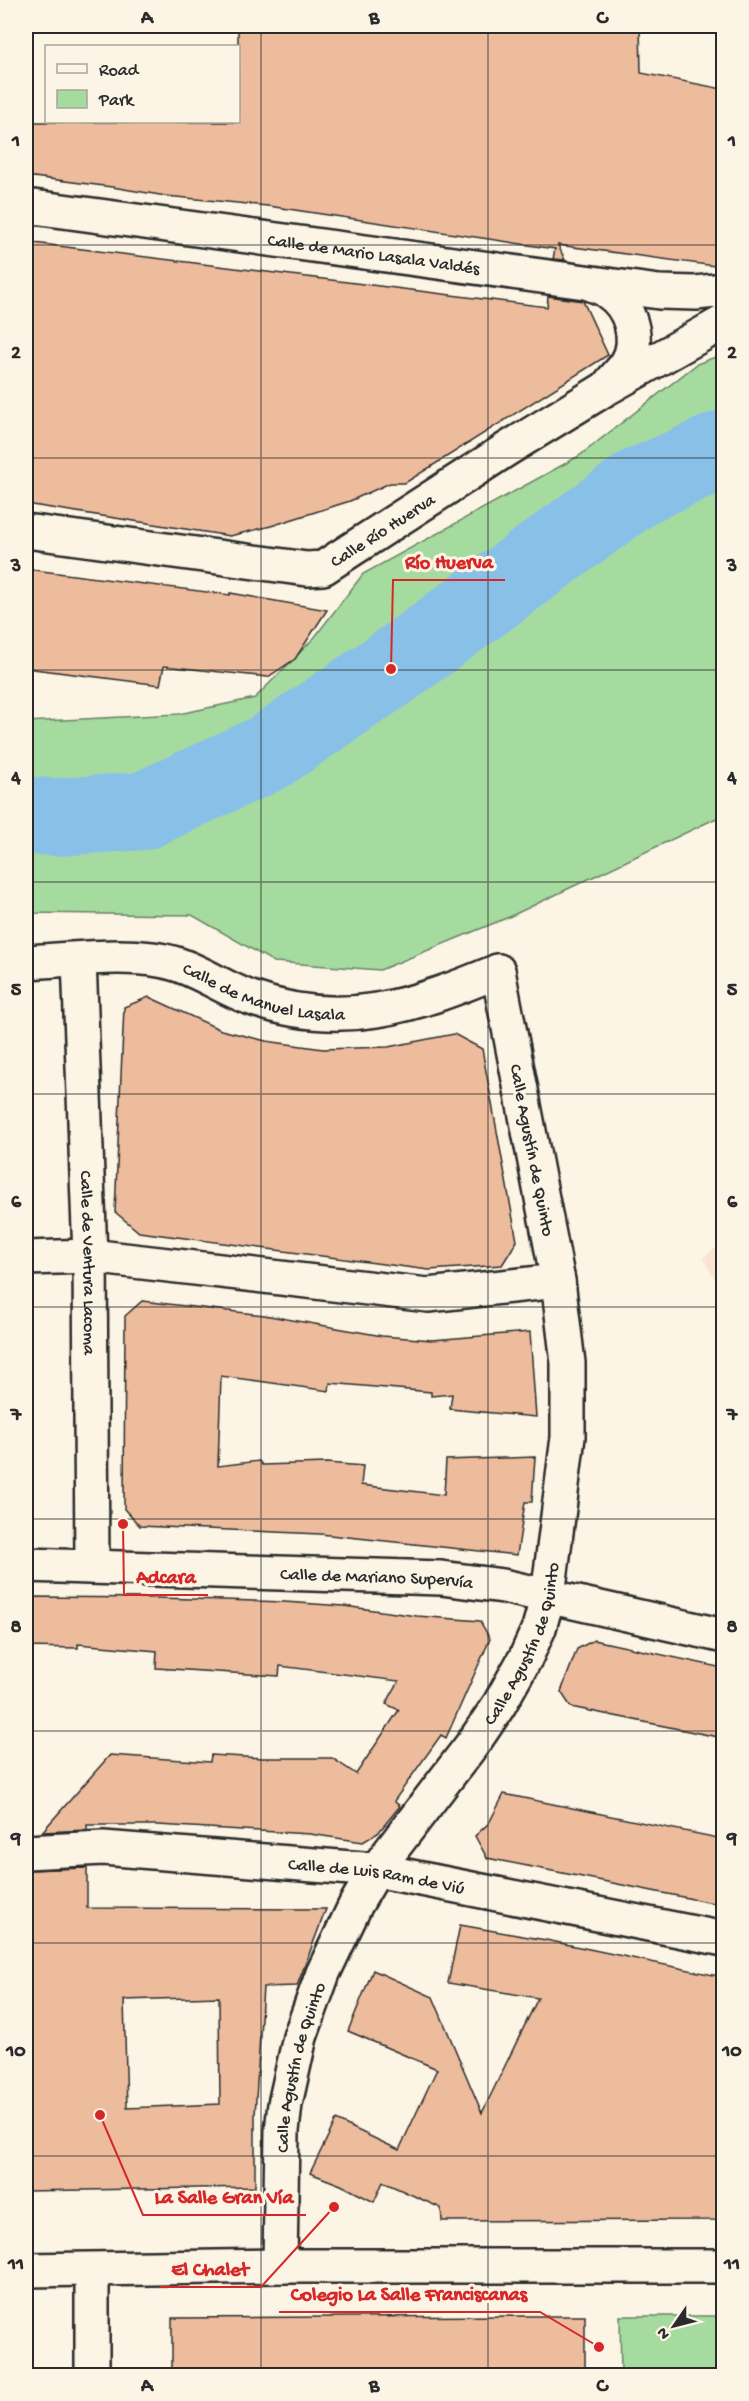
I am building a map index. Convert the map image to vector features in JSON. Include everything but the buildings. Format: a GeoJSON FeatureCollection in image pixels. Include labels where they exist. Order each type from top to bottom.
{"type":"FeatureCollection","features":[{"type":"Feature","properties":{"kind":"street","name":"Calle de Mario Lasala Valdés"},"geometry":{"type":"LineString","coordinates":[[26,206],[668,293],[723,290]]}},
{"type":"Feature","properties":{"kind":"street","name":"Calle Río Huerva"},"geometry":{"type":"LineString","coordinates":[[583,281],[607,291],[621,303],[629,318],[633,338],[632,352],[605,389]]}},
{"type":"Feature","properties":{"kind":"street","name":"Calle Río Huerva"},"geometry":{"type":"LineString","coordinates":[[26,531],[295,567],[323,568],[507,449],[605,389],[723,322]]}},
{"type":"Feature","properties":{"kind":"street","name":"Calle de Ventura Lacoma"},"geometry":{"type":"LineString","coordinates":[[79,959],[90,1256],[92,1567]]}},
{"type":"Feature","properties":{"kind":"street","name":"Calle de Manuel Lasala"},"geometry":{"type":"LineString","coordinates":[[26,962],[148,959],[176,964],[249,998],[314,1013],[354,1013],[388,1009],[444,993],[498,971]]}},
{"type":"Feature","properties":{"kind":"street","name":"Calle Agustín de Quinto"},"geometry":{"type":"LineString","coordinates":[[280,2266],[282,2131],[300,2037],[323,1973],[356,1904],[376,1870],[474,1742],[499,1705],[526,1657],[539,1628],[548,1596],[568,1437],[568,1363],[558,1281],[498,971]]}},
{"type":"Feature","properties":{"kind":"street"},"geometry":{"type":"LineString","coordinates":[[26,1258],[90,1256],[428,1295],[558,1281]]}},
{"type":"Feature","properties":{"kind":"street","name":"Calle de Mariano Supervía"},"geometry":{"type":"LineString","coordinates":[[26,1564],[441,1578],[503,1586],[723,1636]]}},
{"type":"Feature","properties":{"kind":"street","name":"Calle de Luis Ram de Viú"},"geometry":{"type":"LineString","coordinates":[[26,1852],[103,1848],[376,1870],[723,1939]]}},
{"type":"Feature","properties":{"kind":"street"},"geometry":{"type":"LineString","coordinates":[[26,2270],[280,2266],[723,2266]]}},
{"type":"Feature","properties":{"kind":"street"},"geometry":{"type":"LineString","coordinates":[[92,2270],[92,2376]]}},
{"type":"Feature","properties":{"kind":"shaded area"},"geometry":{"type":"Polygon","coordinates":[[[723,1242],[723,1279],[714,1278],[703,1258],[723,1242]]]}},
{"type":"Feature","properties":{"kind":"green space"},"geometry":{"type":"Polygon","coordinates":[[[723,354],[723,815],[509,917],[380,970],[274,962],[192,915],[26,913],[26,722],[179,714],[255,698],[314,638],[363,574],[579,456],[697,364],[723,354]]]}},
{"type":"Feature","properties":{"kind":"green space"},"geometry":{"type":"Polygon","coordinates":[[[620,2316],[723,2316],[723,2375],[621,2375],[620,2316]]]}},
{"type":"Feature","properties":{"kind":"waterway"},"geometry":{"type":"LineString","coordinates":[[26,816],[59,817],[143,811],[268,753],[391,669],[640,486],[724,449]]}},
{"type":"Feature","properties":{"kind":"place","name":"Río Huerva"},"geometry":{"type":"Point","coordinates":[391,669]}},
{"type":"Feature","properties":{"kind":"place","name":"Adcara"},"geometry":{"type":"Point","coordinates":[123,1524]}},
{"type":"Feature","properties":{"kind":"place","name":"La Salle Gran Vía"},"geometry":{"type":"Point","coordinates":[100,2115]}},
{"type":"Feature","properties":{"kind":"place","name":"El Chalet"},"geometry":{"type":"Point","coordinates":[334,2207]}},
{"type":"Feature","properties":{"kind":"place","name":"Colegio La Salle Franciscanas"},"geometry":{"type":"Point","coordinates":[599,2347]}}]}
